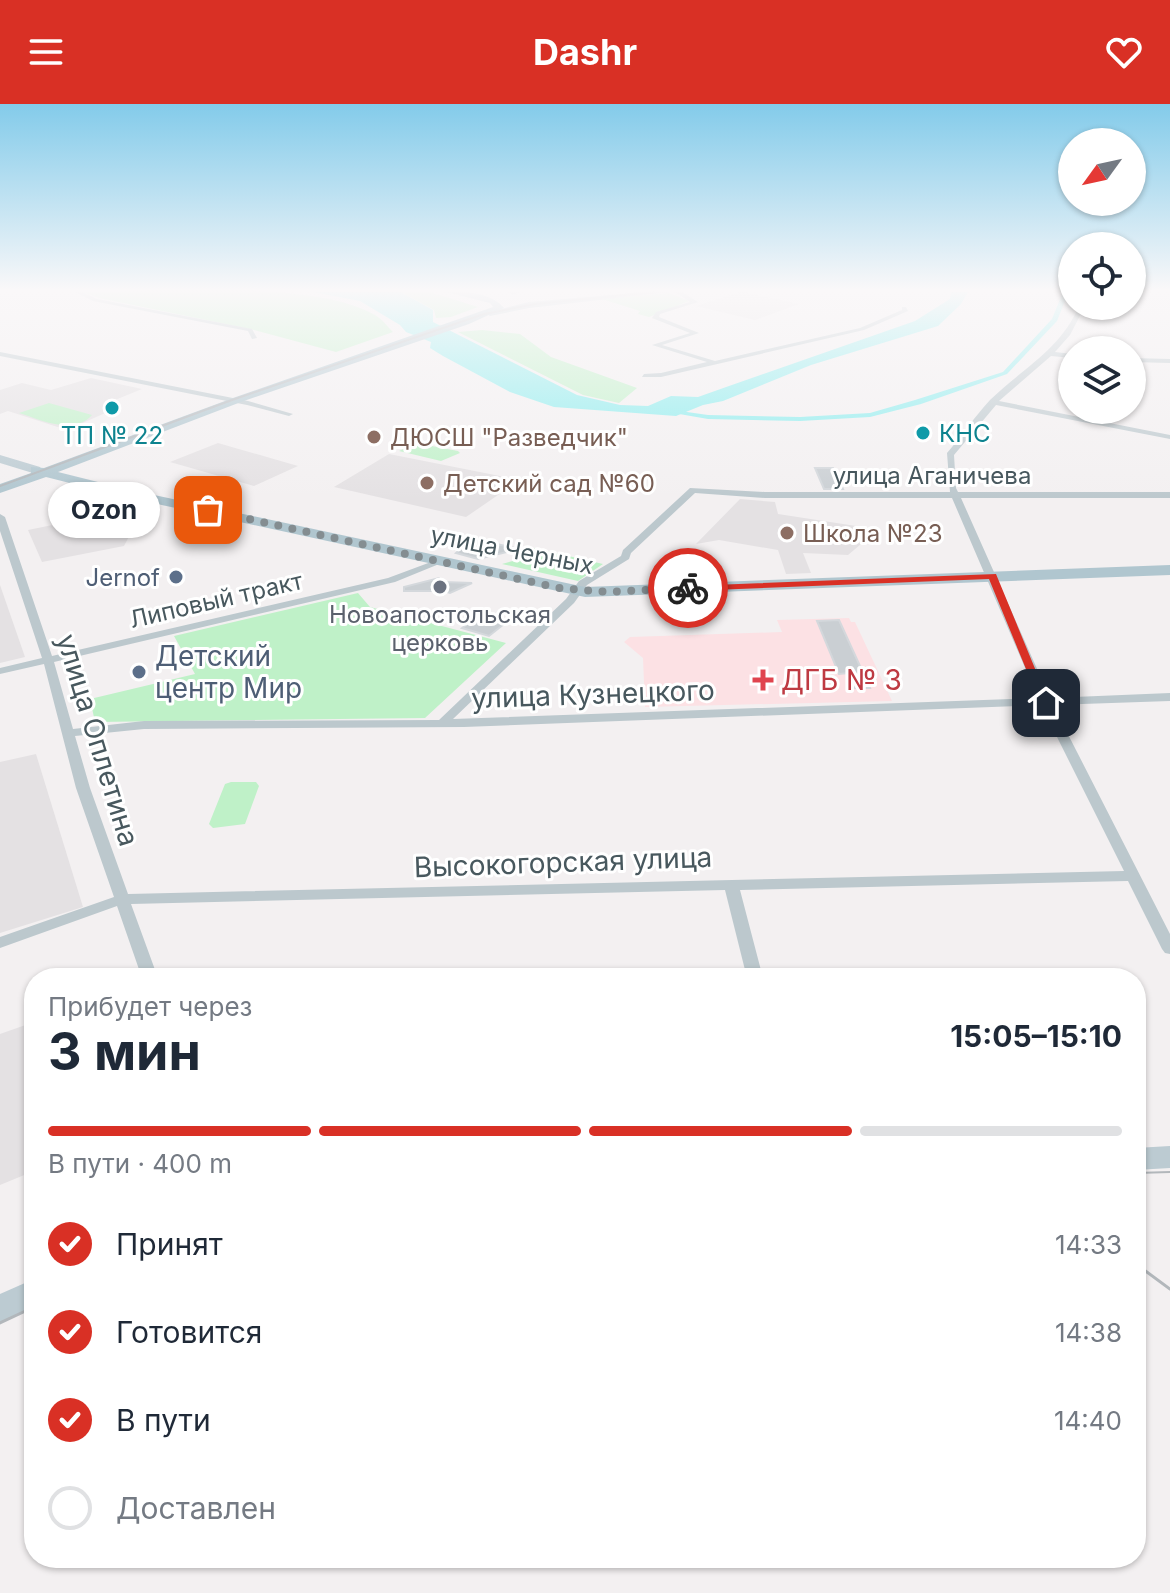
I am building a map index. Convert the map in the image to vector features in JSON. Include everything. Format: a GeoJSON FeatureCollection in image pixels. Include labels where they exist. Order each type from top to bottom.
{"type":"FeatureCollection","features":[{"type":"Feature","properties":{"kind":"main road"},"geometry":{"type":"LineString","coordinates":[[0,489],[231,400],[345,361]]}},
{"type":"Feature","properties":{"kind":"main road","name":"улица Черных"},"geometry":{"type":"LineString","coordinates":[[0,459],[41,472],[577,591],[1170,570]]}},
{"type":"Feature","properties":{"kind":"main road"},"geometry":{"type":"LineString","coordinates":[[0,482],[41,472]]}},
{"type":"Feature","properties":{"kind":"main road"},"geometry":{"type":"LineString","coordinates":[[1146,1158],[1170,1157]]}},
{"type":"Feature","properties":{"kind":"main road"},"geometry":{"type":"LineString","coordinates":[[0,1309],[24,1298]]}},
{"type":"Feature","properties":{"kind":"street"},"geometry":{"type":"LineString","coordinates":[[38,361],[289,414]]}},
{"type":"Feature","properties":{"kind":"street"},"geometry":{"type":"LineString","coordinates":[[711,361],[716,363]]}},
{"type":"Feature","properties":{"kind":"street"},"geometry":{"type":"LineString","coordinates":[[644,376],[722,361]]}},
{"type":"Feature","properties":{"kind":"street"},"geometry":{"type":"LineString","coordinates":[[1041,361],[993,402],[950,455],[952,488],[1046,703],[1170,949]]}},
{"type":"Feature","properties":{"kind":"street"},"geometry":{"type":"LineString","coordinates":[[993,402],[1170,437]]}},
{"type":"Feature","properties":{"kind":"street","name":"улица Аганичева"},"geometry":{"type":"LineString","coordinates":[[577,591],[583,583],[626,557],[626,552],[693,490],[735,494],[1170,495]]}},
{"type":"Feature","properties":{"kind":"street","name":"улица Оплетина"},"geometry":{"type":"LineString","coordinates":[[0,517],[48,660],[67,733],[147,968]]}},
{"type":"Feature","properties":{"kind":"street","name":"Липовый тракт"},"geometry":{"type":"LineString","coordinates":[[0,671],[391,580],[439,562]]}},
{"type":"Feature","properties":{"kind":"street"},"geometry":{"type":"LineString","coordinates":[[442,723],[577,591]]}},
{"type":"Feature","properties":{"kind":"street","name":"улица Кузнецкого"},"geometry":{"type":"LineString","coordinates":[[67,733],[144,725],[442,723],[1170,697]]}},
{"type":"Feature","properties":{"kind":"street","name":"Высокогорская улица"},"geometry":{"type":"LineString","coordinates":[[0,943],[123,899],[1134,876]]}},
{"type":"Feature","properties":{"kind":"street"},"geometry":{"type":"LineString","coordinates":[[731,884],[752,968]]}},
{"type":"Feature","properties":{"kind":"shaded area"},"geometry":{"type":"Polygon","coordinates":[[[91,378],[142,389],[115,400],[107,408],[112,410],[67,430],[8,411],[0,414],[0,390],[22,383],[51,390],[91,378]]]}},
{"type":"Feature","properties":{"kind":"shaded area"},"geometry":{"type":"Polygon","coordinates":[[[218,443],[298,466],[254,486],[170,462],[218,443]]]}},
{"type":"Feature","properties":{"kind":"shaded area","name":"Детский сад №60"},"geometry":{"type":"Polygon","coordinates":[[[389,454],[520,480],[466,517],[334,487],[389,454]]]}},
{"type":"Feature","properties":{"kind":"shaded area","name":"Школа №23"},"geometry":{"type":"Polygon","coordinates":[[[740,499],[775,502],[778,514],[869,528],[867,539],[848,555],[803,553],[811,573],[786,574],[778,550],[719,540],[696,544],[740,499]]]}},
{"type":"Feature","properties":{"kind":"shaded area"},"geometry":{"type":"Polygon","coordinates":[[[87,518],[133,529],[124,546],[42,562],[28,530],[87,518]]]}},
{"type":"Feature","properties":{"kind":"shaded area"},"geometry":{"type":"Polygon","coordinates":[[[0,585],[25,657],[0,663],[0,585]]]}},
{"type":"Feature","properties":{"kind":"shaded area","name":"ДГБ № 3"},"geometry":{"type":"Polygon","coordinates":[[[849,618],[855,622],[892,701],[645,707],[643,658],[624,642],[630,637],[782,632],[777,620],[849,618]]]}},
{"type":"Feature","properties":{"kind":"shaded area"},"geometry":{"type":"Polygon","coordinates":[[[36,754],[83,907],[0,933],[0,762],[36,754]]]}},
{"type":"Feature","properties":{"kind":"shaded area"},"geometry":{"type":"Polygon","coordinates":[[[24,1026],[24,1175],[0,1185],[0,1034],[24,1026]]]}},
{"type":"Feature","properties":{"kind":"green space"},"geometry":{"type":"Polygon","coordinates":[[[517,361],[563,361],[637,388],[619,403],[583,395],[517,361]]]}},
{"type":"Feature","properties":{"kind":"green space"},"geometry":{"type":"Polygon","coordinates":[[[49,403],[92,415],[76,425],[67,425],[19,413],[49,403]]]}},
{"type":"Feature","properties":{"kind":"green space"},"geometry":{"type":"Polygon","coordinates":[[[416,443],[460,453],[441,461],[399,451],[416,443]]]}},
{"type":"Feature","properties":{"kind":"green space"},"geometry":{"type":"Polygon","coordinates":[[[529,548],[603,564],[578,581],[502,564],[535,555],[525,551],[529,548]]]}},
{"type":"Feature","properties":{"kind":"green space"},"geometry":{"type":"Polygon","coordinates":[[[358,593],[370,607],[506,643],[425,718],[95,722],[90,699],[195,674],[174,636],[358,593]]]}},
{"type":"Feature","properties":{"kind":"green space"},"geometry":{"type":"Polygon","coordinates":[[[256,782],[259,786],[245,824],[213,828],[209,824],[225,784],[256,782]]]}},
{"type":"Feature","properties":{"kind":"water"},"geometry":{"type":"Polygon","coordinates":[[[453,361],[511,361],[577,395],[620,405],[648,406],[671,396],[698,397],[799,361],[822,361],[676,416],[554,407],[510,392],[453,361]]]}},
{"type":"Feature","properties":{"kind":"building"},"geometry":{"type":"Polygon","coordinates":[[[815,468],[833,468],[843,489],[824,489],[815,468]]]}},
{"type":"Feature","properties":{"kind":"building"},"geometry":{"type":"Polygon","coordinates":[[[471,540],[519,549],[478,559],[456,553],[471,540]]]}},
{"type":"Feature","properties":{"kind":"building","name":"Новоапостольская церковь"},"geometry":{"type":"Polygon","coordinates":[[[439,578],[443,582],[472,583],[450,593],[404,591],[404,587],[439,578]]]}},
{"type":"Feature","properties":{"kind":"building"},"geometry":{"type":"Polygon","coordinates":[[[477,617],[504,624],[489,636],[462,628],[477,617]]]}},
{"type":"Feature","properties":{"kind":"building"},"geometry":{"type":"Polygon","coordinates":[[[839,620],[870,688],[855,688],[849,673],[839,674],[817,621],[839,620]]]}},
{"type":"Feature","properties":{"kind":"waterway"},"geometry":{"type":"LineString","coordinates":[[666,411],[708,417],[800,419],[870,415],[1005,373],[1016,361]]}},
{"type":"Feature","properties":{"kind":"tram line"},"geometry":{"type":"LineString","coordinates":[[0,486],[345,361]]}},
{"type":"Feature","properties":{"kind":"tram line"},"geometry":{"type":"LineString","coordinates":[[1146,1173],[1170,1172]]}},
{"type":"Feature","properties":{"kind":"tram line"},"geometry":{"type":"LineString","coordinates":[[1146,1271],[1170,1289]]}},
{"type":"Feature","properties":{"kind":"tram line"},"geometry":{"type":"LineString","coordinates":[[0,1323],[24,1312]]}},
{"type":"Feature","properties":{"kind":"way so far"},"geometry":{"type":"LineString","coordinates":[[208,510],[559,588],[585,592],[688,588]]}},
{"type":"Feature","properties":{"kind":"place","name":"ТП № 22"},"geometry":{"type":"Point","coordinates":[112,408]}},
{"type":"Feature","properties":{"kind":"place","name":"КНС"},"geometry":{"type":"Point","coordinates":[923,433]}},
{"type":"Feature","properties":{"kind":"place","name":"ДЮСШ \"Разведчик\""},"geometry":{"type":"Point","coordinates":[374,437]}},
{"type":"Feature","properties":{"kind":"place","name":"Детский сад №60"},"geometry":{"type":"Point","coordinates":[427,483]}},
{"type":"Feature","properties":{"kind":"place","name":"Ozon"},"geometry":{"type":"Point","coordinates":[208,510]}},
{"type":"Feature","properties":{"kind":"place","name":"Школа №23"},"geometry":{"type":"Point","coordinates":[787,533]}},
{"type":"Feature","properties":{"kind":"place","name":"Jernof"},"geometry":{"type":"Point","coordinates":[176,577]}},
{"type":"Feature","properties":{"kind":"place","name":"Новоапостольская церковь"},"geometry":{"type":"Point","coordinates":[440,587]}},
{"type":"Feature","properties":{"kind":"place","name":"Детский центр Мир"},"geometry":{"type":"Point","coordinates":[139,672]}},
{"type":"Feature","properties":{"kind":"place","name":"ДГБ № 3"},"geometry":{"type":"Point","coordinates":[763,680]}},
{"type":"Feature","properties":{"kind":"route"},"geometry":{"type":"LineString","coordinates":[[688,588],[993,576],[1046,703]]}}]}
